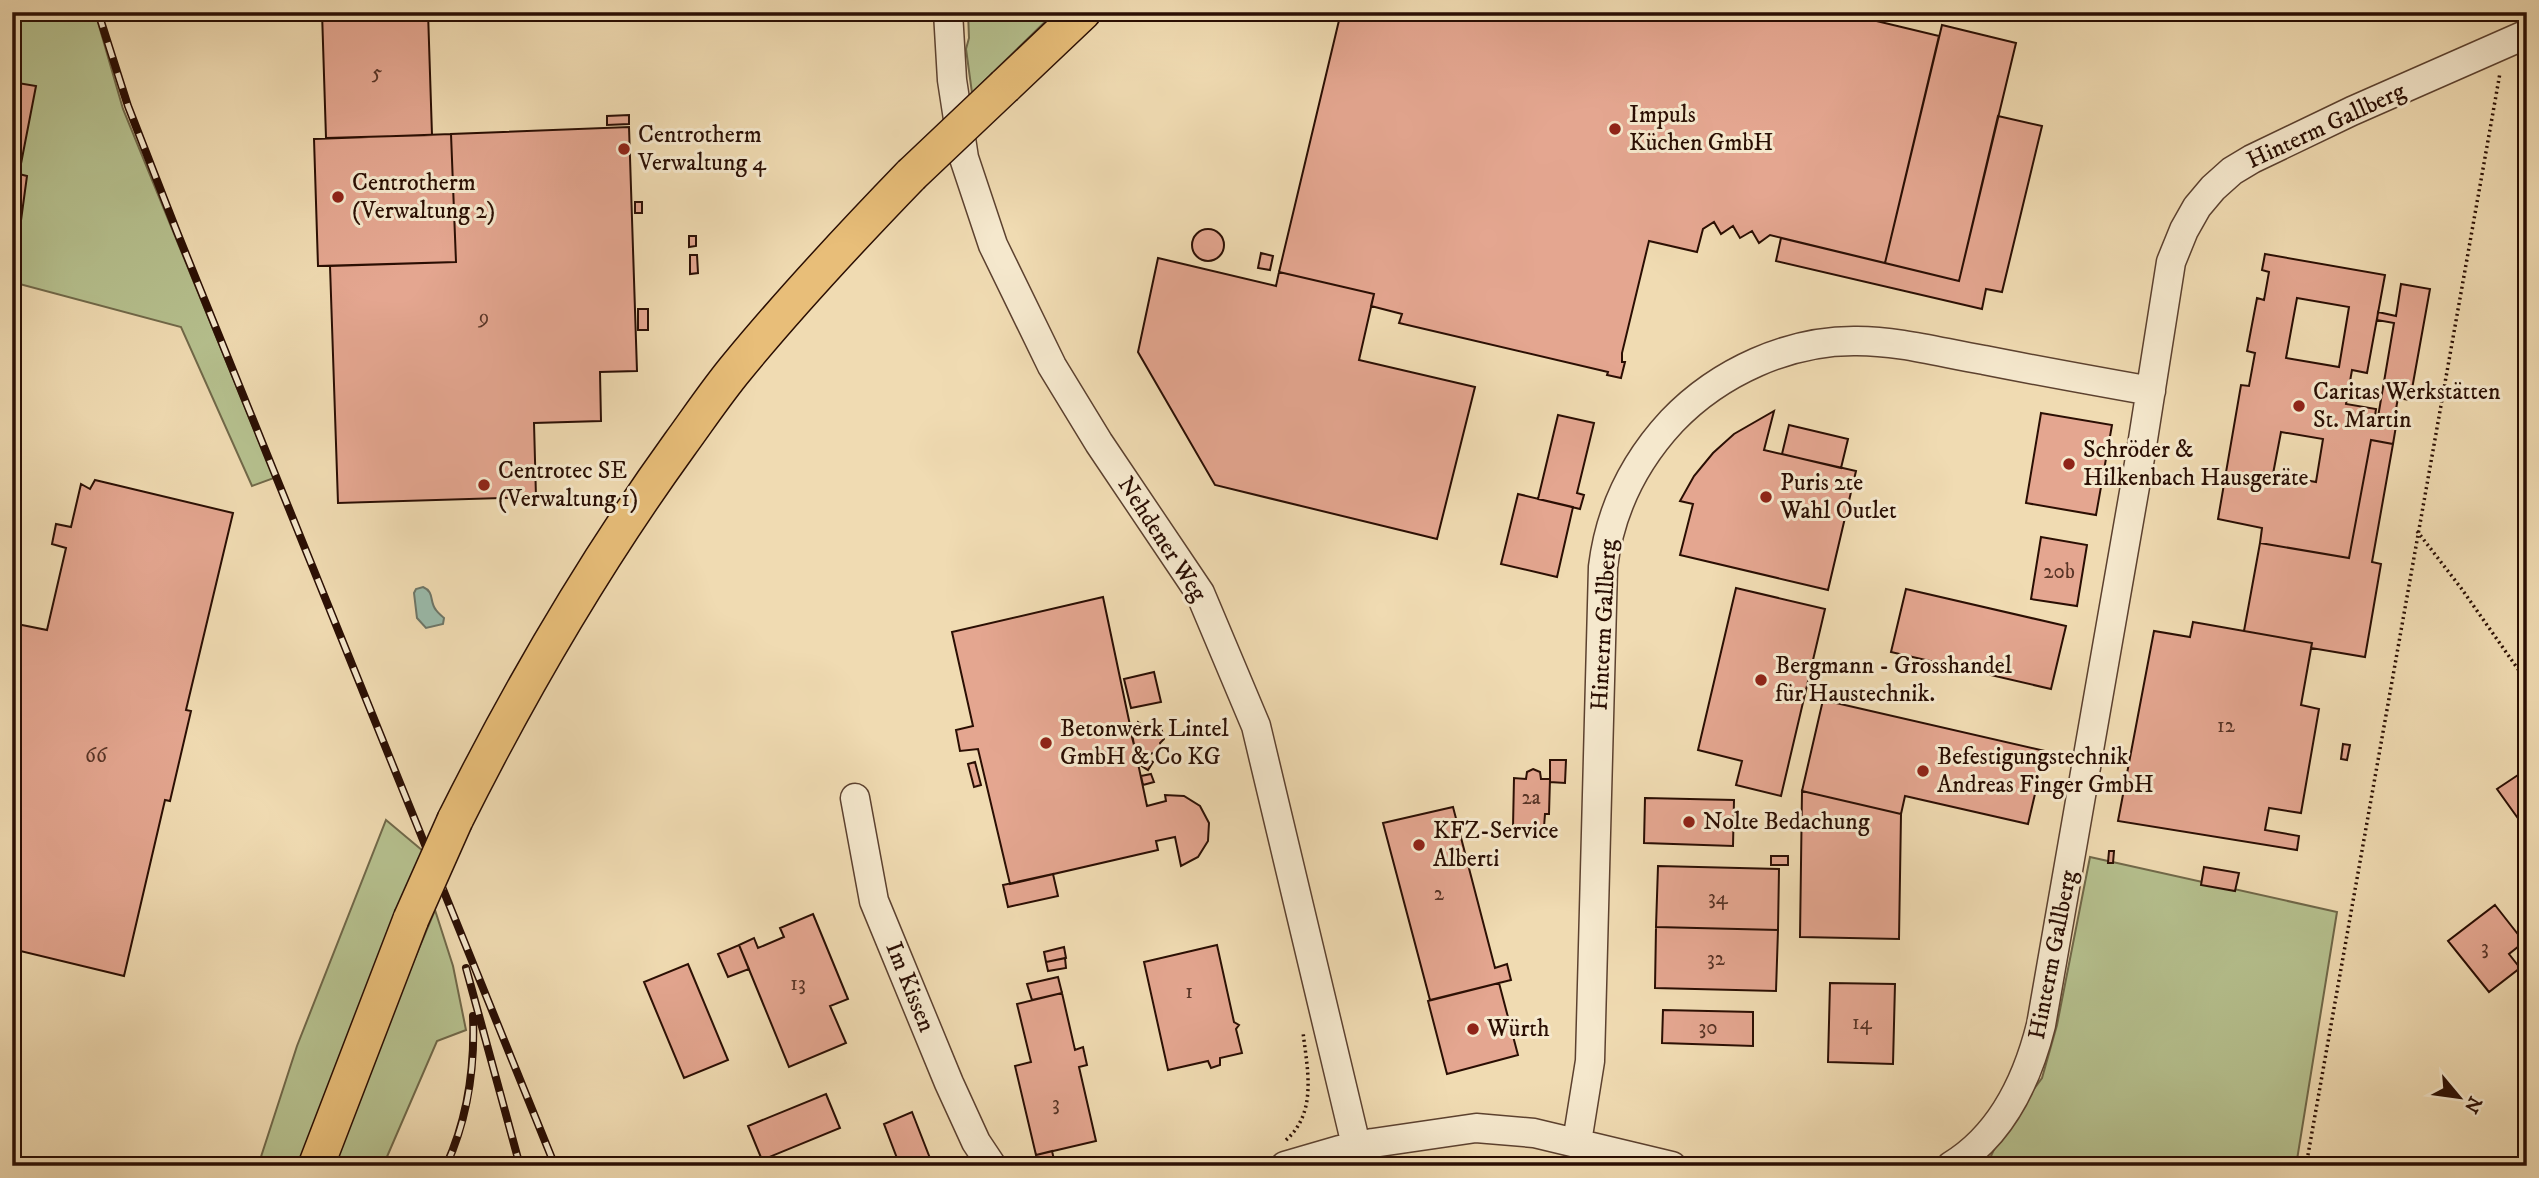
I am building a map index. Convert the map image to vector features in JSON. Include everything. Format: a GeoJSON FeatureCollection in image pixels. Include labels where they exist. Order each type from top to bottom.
{"type":"FeatureCollection","features":[{"type":"Feature","properties":{"kind":"main road"},"geometry":{"type":"LineString","coordinates":[[316,1166],[411,919],[454,820],[553,635],[632,510],[736,368],[838,250],[911,175],[1083,12]]}},
{"type":"Feature","properties":{"kind":"street","name":"Nehdener Weg"},"geometry":{"type":"LineString","coordinates":[[948,12],[952,80],[964,158],[993,245],[1052,366],[1099,443],[1200,593],[1256,726],[1359,1156]]}},
{"type":"Feature","properties":{"kind":"street","name":"Hinterm Gallberg"},"geometry":{"type":"LineString","coordinates":[[1956,1164],[1996,1125],[2018,1092],[2034,1056],[2042,1025],[2175,252],[2183,230],[2197,207],[2224,178],[2270,149],[2516,38]]}},
{"type":"Feature","properties":{"kind":"street","name":"Hinterm Gallberg"},"geometry":{"type":"LineString","coordinates":[[1577,1142],[1590,1061],[1603,567],[1614,515],[1629,477],[1641,459],[1686,406],[1711,388],[1764,359],[1827,342],[1885,342],[2151,391]]}},
{"type":"Feature","properties":{"kind":"street","name":"Im Kissen"},"geometry":{"type":"LineString","coordinates":[[855,798],[874,901],[949,1083],[976,1142],[992,1166]]}},
{"type":"Feature","properties":{"kind":"street"},"geometry":{"type":"LineString","coordinates":[[1284,1154],[1359,1156],[1476,1128],[1534,1133],[1672,1166]]}},
{"type":"Feature","properties":{"kind":"path"},"geometry":{"type":"LineString","coordinates":[[2306,1166],[2417,531],[2516,38]]}},
{"type":"Feature","properties":{"kind":"path"},"geometry":{"type":"LineString","coordinates":[[2417,531],[2527,682]]}},
{"type":"Feature","properties":{"kind":"path"},"geometry":{"type":"LineString","coordinates":[[1284,1154],[1307,1103],[1308,1076],[1302,1026]]}},
{"type":"Feature","properties":{"kind":"green space"},"geometry":{"type":"Polygon","coordinates":[[[12,12],[95,12],[123,109],[274,478],[252,486],[181,327],[12,282],[12,12]]]}},
{"type":"Feature","properties":{"kind":"green space"},"geometry":{"type":"Polygon","coordinates":[[[968,12],[1055,12],[972,93],[966,49],[969,38],[968,12]]]}},
{"type":"Feature","properties":{"kind":"green space"},"geometry":{"type":"Polygon","coordinates":[[[386,820],[429,856],[305,1166],[258,1166],[297,1046],[386,820]]]}},
{"type":"Feature","properties":{"kind":"green space"},"geometry":{"type":"Polygon","coordinates":[[[2090,857],[2337,912],[2296,1166],[1994,1166],[1991,1156],[2001,1134],[2042,1078],[2057,1025],[2090,857]]]}},
{"type":"Feature","properties":{"kind":"green space"},"geometry":{"type":"Polygon","coordinates":[[[435,910],[453,966],[466,1030],[437,1041],[383,1166],[328,1166],[435,910]]]}},
{"type":"Feature","properties":{"kind":"shaded area"},"geometry":{"type":"Polygon","coordinates":[[[423,587],[431,594],[434,607],[444,618],[443,624],[426,628],[417,618],[414,593],[416,589],[423,587]]]}},
{"type":"Feature","properties":{"kind":"building"},"geometry":{"type":"Polygon","coordinates":[[[322,12],[428,12],[432,135],[326,138],[322,12]]]}},
{"type":"Feature","properties":{"kind":"building","name":"Impuls Küchen GmbH"},"geometry":{"type":"Polygon","coordinates":[[[1341,12],[1839,12],[1939,36],[1885,263],[1770,235],[1759,243],[1752,231],[1740,238],[1733,226],[1721,234],[1714,222],[1703,229],[1697,252],[1649,241],[1622,353],[1622,362],[1625,362],[1621,378],[1607,375],[1608,372],[1399,323],[1402,314],[1371,306],[1374,294],[1279,272],[1341,12]]]}},
{"type":"Feature","properties":{"kind":"building"},"geometry":{"type":"Polygon","coordinates":[[[1942,25],[2016,43],[1959,281],[1885,263],[1942,25]]]}},
{"type":"Feature","properties":{"kind":"building"},"geometry":{"type":"Polygon","coordinates":[[[12,82],[36,86],[19,174],[27,176],[17,250],[12,250],[12,82]]]}},
{"type":"Feature","properties":{"kind":"building"},"geometry":{"type":"Polygon","coordinates":[[[629,115],[629,124],[607,125],[607,116],[629,115]]]}},
{"type":"Feature","properties":{"kind":"building"},"geometry":{"type":"Polygon","coordinates":[[[1998,116],[2042,126],[2002,292],[1986,289],[1982,309],[1776,261],[1781,238],[1959,281],[1998,116]]]}},
{"type":"Feature","properties":{"kind":"building"},"geometry":{"type":"Polygon","coordinates":[[[629,127],[637,371],[600,372],[601,421],[534,423],[536,497],[338,503],[330,266],[456,262],[451,134],[629,127]]]}},
{"type":"Feature","properties":{"kind":"building"},"geometry":{"type":"Polygon","coordinates":[[[451,134],[456,262],[318,266],[314,139],[451,134]]]}},
{"type":"Feature","properties":{"kind":"building"},"geometry":{"type":"Polygon","coordinates":[[[635,202],[642,202],[642,213],[635,213],[635,202]]]}},
{"type":"Feature","properties":{"kind":"building"},"geometry":{"type":"Polygon","coordinates":[[[1208,229],[1220,233],[1224,245],[1220,257],[1208,261],[1196,257],[1192,245],[1196,233],[1208,229]]]}},
{"type":"Feature","properties":{"kind":"building"},"geometry":{"type":"Polygon","coordinates":[[[689,236],[696,236],[696,246],[689,247],[689,236]]]}},
{"type":"Feature","properties":{"kind":"building"},"geometry":{"type":"Polygon","coordinates":[[[1261,253],[1273,256],[1270,270],[1258,268],[1261,253]]]}},
{"type":"Feature","properties":{"kind":"building","name":"Caritas Werkstätten St. Martin"},"geometry":{"type":"Polygon","coordinates":[[[2265,254],[2385,275],[2367,373],[2352,370],[2346,404],[2376,409],[2375,416],[2397,420],[2393,444],[2371,440],[2349,558],[2260,543],[2262,528],[2218,519],[2241,385],[2249,386],[2255,353],[2247,351],[2257,298],[2264,300],[2269,272],[2262,270],[2265,254]],[[2297,298],[2286,358],[2339,367],[2349,307],[2297,298]],[[2281,432],[2273,474],[2316,482],[2323,439],[2281,432]]]}},
{"type":"Feature","properties":{"kind":"building"},"geometry":{"type":"Polygon","coordinates":[[[690,255],[697,255],[698,273],[690,274],[690,255]]]}},
{"type":"Feature","properties":{"kind":"building"},"geometry":{"type":"Polygon","coordinates":[[[1158,258],[1276,286],[1279,272],[1374,294],[1359,360],[1475,387],[1437,539],[1215,485],[1138,352],[1158,258]]]}},
{"type":"Feature","properties":{"kind":"building"},"geometry":{"type":"Polygon","coordinates":[[[2401,284],[2430,289],[2410,400],[2398,398],[2394,420],[2378,417],[2394,323],[2377,320],[2378,312],[2396,316],[2401,284]]]}},
{"type":"Feature","properties":{"kind":"building"},"geometry":{"type":"Polygon","coordinates":[[[638,309],[648,309],[648,330],[638,330],[638,309]]]}},
{"type":"Feature","properties":{"kind":"building","name":"Puris 2te Wahl Outlet"},"geometry":{"type":"Polygon","coordinates":[[[1774,411],[1764,450],[1856,471],[1828,590],[1680,555],[1693,504],[1680,501],[1694,476],[1713,453],[1734,434],[1774,411]]]}},
{"type":"Feature","properties":{"kind":"building","name":"Schröder & Hilkenbach Hausgeräte"},"geometry":{"type":"Polygon","coordinates":[[[2041,413],[2112,425],[2096,515],[2026,503],[2041,413]]]}},
{"type":"Feature","properties":{"kind":"building"},"geometry":{"type":"Polygon","coordinates":[[[1558,415],[1594,423],[1577,493],[1584,495],[1580,509],[1538,499],[1558,415]]]}},
{"type":"Feature","properties":{"kind":"building"},"geometry":{"type":"Polygon","coordinates":[[[1789,425],[1848,439],[1841,468],[1782,454],[1789,425]]]}},
{"type":"Feature","properties":{"kind":"building"},"geometry":{"type":"Polygon","coordinates":[[[2371,440],[2393,444],[2372,562],[2381,564],[2365,657],[2311,648],[2312,643],[2244,631],[2260,543],[2349,558],[2371,440]]]}},
{"type":"Feature","properties":{"kind":"building"},"geometry":{"type":"Polygon","coordinates":[[[95,480],[233,513],[186,710],[191,711],[170,801],[165,800],[124,976],[12,949],[12,623],[47,630],[66,548],[52,544],[56,524],[71,527],[81,484],[90,489],[95,480]]]}},
{"type":"Feature","properties":{"kind":"building"},"geometry":{"type":"Polygon","coordinates":[[[1518,494],[1573,507],[1557,577],[1501,564],[1518,494]]]}},
{"type":"Feature","properties":{"kind":"building"},"geometry":{"type":"Polygon","coordinates":[[[2041,537],[2087,545],[2077,606],[2031,599],[2041,537]]]}},
{"type":"Feature","properties":{"kind":"building","name":"Bergmann - Grosshandel für Haustechnik."},"geometry":{"type":"Polygon","coordinates":[[[1736,588],[1825,609],[1781,796],[1736,785],[1742,761],[1698,750],[1736,588]]]}},
{"type":"Feature","properties":{"kind":"building"},"geometry":{"type":"Polygon","coordinates":[[[1906,589],[2066,626],[2051,689],[1891,652],[1906,589]]]}},
{"type":"Feature","properties":{"kind":"building","name":"Betonwerk Lintel GmbH & Co KG"},"geometry":{"type":"Polygon","coordinates":[[[1103,597],[1147,806],[1166,801],[1165,795],[1184,796],[1200,806],[1209,823],[1208,841],[1198,857],[1181,866],[1175,837],[1156,841],[1158,850],[1010,884],[978,749],[960,751],[956,730],[973,726],[952,632],[1103,597]]]}},
{"type":"Feature","properties":{"kind":"building"},"geometry":{"type":"Polygon","coordinates":[[[2193,622],[2312,643],[2301,705],[2319,709],[2301,813],[2269,808],[2265,830],[2299,836],[2297,850],[2118,821],[2154,631],[2190,637],[2193,622]]]}},
{"type":"Feature","properties":{"kind":"building"},"geometry":{"type":"Polygon","coordinates":[[[1154,672],[1161,702],[1131,708],[1124,679],[1154,672]]]}},
{"type":"Feature","properties":{"kind":"building","name":"Befestigungstechnik Andreas Finger GmbH"},"geometry":{"type":"Polygon","coordinates":[[[1823,700],[2045,751],[2028,824],[1905,796],[1901,814],[1802,791],[1823,700]]]}},
{"type":"Feature","properties":{"kind":"building"},"geometry":{"type":"Polygon","coordinates":[[[1138,722],[1144,726],[1140,733],[1134,729],[1138,722]]]}},
{"type":"Feature","properties":{"kind":"building"},"geometry":{"type":"Polygon","coordinates":[[[1162,731],[1162,751],[1137,757],[1132,737],[1162,731]]]}},
{"type":"Feature","properties":{"kind":"building"},"geometry":{"type":"Polygon","coordinates":[[[2343,744],[2350,745],[2347,760],[2341,759],[2343,744]]]}},
{"type":"Feature","properties":{"kind":"building"},"geometry":{"type":"Polygon","coordinates":[[[1145,757],[1153,762],[1148,770],[1140,765],[1145,757]]]}},
{"type":"Feature","properties":{"kind":"building"},"geometry":{"type":"Polygon","coordinates":[[[1550,760],[1566,760],[1565,783],[1550,782],[1550,760]]]}},
{"type":"Feature","properties":{"kind":"building"},"geometry":{"type":"Polygon","coordinates":[[[975,762],[981,785],[974,787],[968,764],[975,762]]]}},
{"type":"Feature","properties":{"kind":"building"},"geometry":{"type":"Polygon","coordinates":[[[1533,769],[1540,772],[1541,779],[1550,779],[1549,814],[1545,814],[1544,827],[1513,827],[1514,778],[1526,779],[1527,772],[1533,769]]]}},
{"type":"Feature","properties":{"kind":"building"},"geometry":{"type":"Polygon","coordinates":[[[2527,769],[2527,831],[2497,789],[2527,769]]]}},
{"type":"Feature","properties":{"kind":"building"},"geometry":{"type":"Polygon","coordinates":[[[1151,774],[1154,782],[1143,785],[1141,776],[1151,774]]]}},
{"type":"Feature","properties":{"kind":"building"},"geometry":{"type":"Polygon","coordinates":[[[1802,791],[1901,814],[1899,939],[1800,937],[1802,791]]]}},
{"type":"Feature","properties":{"kind":"building","name":"Nolte Bedachung"},"geometry":{"type":"Polygon","coordinates":[[[1645,798],[1734,800],[1733,846],[1644,843],[1645,798]]]}},
{"type":"Feature","properties":{"kind":"building"},"geometry":{"type":"Polygon","coordinates":[[[1453,807],[1495,968],[1507,964],[1511,980],[1430,1000],[1383,823],[1453,807]]]}},
{"type":"Feature","properties":{"kind":"building"},"geometry":{"type":"Polygon","coordinates":[[[2109,851],[2114,851],[2113,863],[2108,863],[2109,851]]]}},
{"type":"Feature","properties":{"kind":"building"},"geometry":{"type":"Polygon","coordinates":[[[1771,856],[1788,856],[1788,865],[1771,865],[1771,856]]]}},
{"type":"Feature","properties":{"kind":"building"},"geometry":{"type":"Polygon","coordinates":[[[1658,866],[1779,869],[1778,930],[1656,927],[1658,866]]]}},
{"type":"Feature","properties":{"kind":"building"},"geometry":{"type":"Polygon","coordinates":[[[2204,867],[2239,873],[2235,891],[2201,885],[2204,867]]]}},
{"type":"Feature","properties":{"kind":"building"},"geometry":{"type":"Polygon","coordinates":[[[1053,874],[1058,896],[1008,907],[1003,885],[1053,874]]]}},
{"type":"Feature","properties":{"kind":"building"},"geometry":{"type":"Polygon","coordinates":[[[2495,905],[2524,942],[2509,954],[2520,968],[2489,992],[2448,941],[2495,905]]]}},
{"type":"Feature","properties":{"kind":"building"},"geometry":{"type":"Polygon","coordinates":[[[813,914],[848,999],[830,1006],[846,1043],[789,1067],[739,945],[754,938],[758,948],[784,937],[780,928],[813,914]]]}},
{"type":"Feature","properties":{"kind":"building"},"geometry":{"type":"Polygon","coordinates":[[[1656,927],[1778,930],[1776,991],[1655,988],[1656,927]]]}},
{"type":"Feature","properties":{"kind":"building"},"geometry":{"type":"Polygon","coordinates":[[[739,945],[749,969],[728,977],[718,954],[739,945]]]}},
{"type":"Feature","properties":{"kind":"building"},"geometry":{"type":"Polygon","coordinates":[[[1217,945],[1234,1022],[1239,1025],[1236,1029],[1242,1053],[1220,1058],[1220,1065],[1211,1068],[1208,1061],[1168,1070],[1144,962],[1217,945]]]}},
{"type":"Feature","properties":{"kind":"building"},"geometry":{"type":"Polygon","coordinates":[[[1064,947],[1066,958],[1046,962],[1044,952],[1064,947]]]}},
{"type":"Feature","properties":{"kind":"building"},"geometry":{"type":"Polygon","coordinates":[[[1065,958],[1066,968],[1048,971],[1046,962],[1065,958]]]}},
{"type":"Feature","properties":{"kind":"building"},"geometry":{"type":"Polygon","coordinates":[[[688,964],[728,1060],[684,1078],[644,982],[688,964]]]}},
{"type":"Feature","properties":{"kind":"building"},"geometry":{"type":"Polygon","coordinates":[[[1058,977],[1062,993],[1032,1000],[1027,984],[1058,977]]]}},
{"type":"Feature","properties":{"kind":"building"},"geometry":{"type":"Polygon","coordinates":[[[1499,983],[1518,1055],[1447,1074],[1428,1001],[1499,983]]]}},
{"type":"Feature","properties":{"kind":"building"},"geometry":{"type":"Polygon","coordinates":[[[1830,983],[1895,984],[1893,1064],[1828,1062],[1830,983]]]}},
{"type":"Feature","properties":{"kind":"building"},"geometry":{"type":"Polygon","coordinates":[[[1062,993],[1075,1050],[1083,1047],[1087,1065],[1079,1067],[1096,1141],[1036,1155],[1015,1066],[1031,1062],[1017,1004],[1062,993]]]}},
{"type":"Feature","properties":{"kind":"building"},"geometry":{"type":"Polygon","coordinates":[[[1663,1010],[1753,1012],[1753,1046],[1662,1043],[1663,1010]]]}},
{"type":"Feature","properties":{"kind":"building"},"geometry":{"type":"Polygon","coordinates":[[[826,1094],[840,1128],[762,1160],[748,1126],[826,1094]]]}},
{"type":"Feature","properties":{"kind":"building"},"geometry":{"type":"Polygon","coordinates":[[[912,1112],[933,1166],[900,1166],[884,1124],[912,1112]]]}},
{"type":"Feature","properties":{"kind":"building"},"geometry":{"type":"Polygon","coordinates":[[[1052,1151],[1055,1164],[1038,1164],[1036,1155],[1052,1151]]]}},
{"type":"Feature","properties":{"kind":"railway"},"geometry":{"type":"LineString","coordinates":[[98,12],[128,106],[177,232],[555,1166]]}},
{"type":"Feature","properties":{"kind":"railway"},"geometry":{"type":"LineString","coordinates":[[466,968],[520,1166]]}},
{"type":"Feature","properties":{"kind":"railway"},"geometry":{"type":"LineString","coordinates":[[446,1166],[465,1111],[473,1055],[473,1016]]}},
{"type":"Feature","properties":{"kind":"place","name":"Impuls Küchen GmbH"},"geometry":{"type":"Point","coordinates":[1615,129]}},
{"type":"Feature","properties":{"kind":"place","name":"Centrotherm Verwaltung 4"},"geometry":{"type":"Point","coordinates":[624,149]}},
{"type":"Feature","properties":{"kind":"place","name":"Centrotherm (Verwaltung 2)"},"geometry":{"type":"Point","coordinates":[338,197]}},
{"type":"Feature","properties":{"kind":"place","name":"Caritas Werkstätten St. Martin"},"geometry":{"type":"Point","coordinates":[2299,406]}},
{"type":"Feature","properties":{"kind":"place","name":"Schröder & Hilkenbach Hausgeräte"},"geometry":{"type":"Point","coordinates":[2069,464]}},
{"type":"Feature","properties":{"kind":"place","name":"Centrotec SE (Verwaltung 1)"},"geometry":{"type":"Point","coordinates":[484,485]}},
{"type":"Feature","properties":{"kind":"place","name":"Puris 2te Wahl Outlet"},"geometry":{"type":"Point","coordinates":[1766,497]}},
{"type":"Feature","properties":{"kind":"place","name":"Bergmann - Grosshandel für Haustechnik."},"geometry":{"type":"Point","coordinates":[1761,680]}},
{"type":"Feature","properties":{"kind":"place","name":"Betonwerk Lintel GmbH & Co KG"},"geometry":{"type":"Point","coordinates":[1046,743]}},
{"type":"Feature","properties":{"kind":"place","name":"Befestigungstechnik Andreas Finger GmbH"},"geometry":{"type":"Point","coordinates":[1923,771]}},
{"type":"Feature","properties":{"kind":"place","name":"Nolte Bedachung"},"geometry":{"type":"Point","coordinates":[1689,822]}},
{"type":"Feature","properties":{"kind":"place","name":"KFZ-Service Alberti"},"geometry":{"type":"Point","coordinates":[1419,845]}},
{"type":"Feature","properties":{"kind":"place","name":"Würth"},"geometry":{"type":"Point","coordinates":[1473,1029]}}]}
